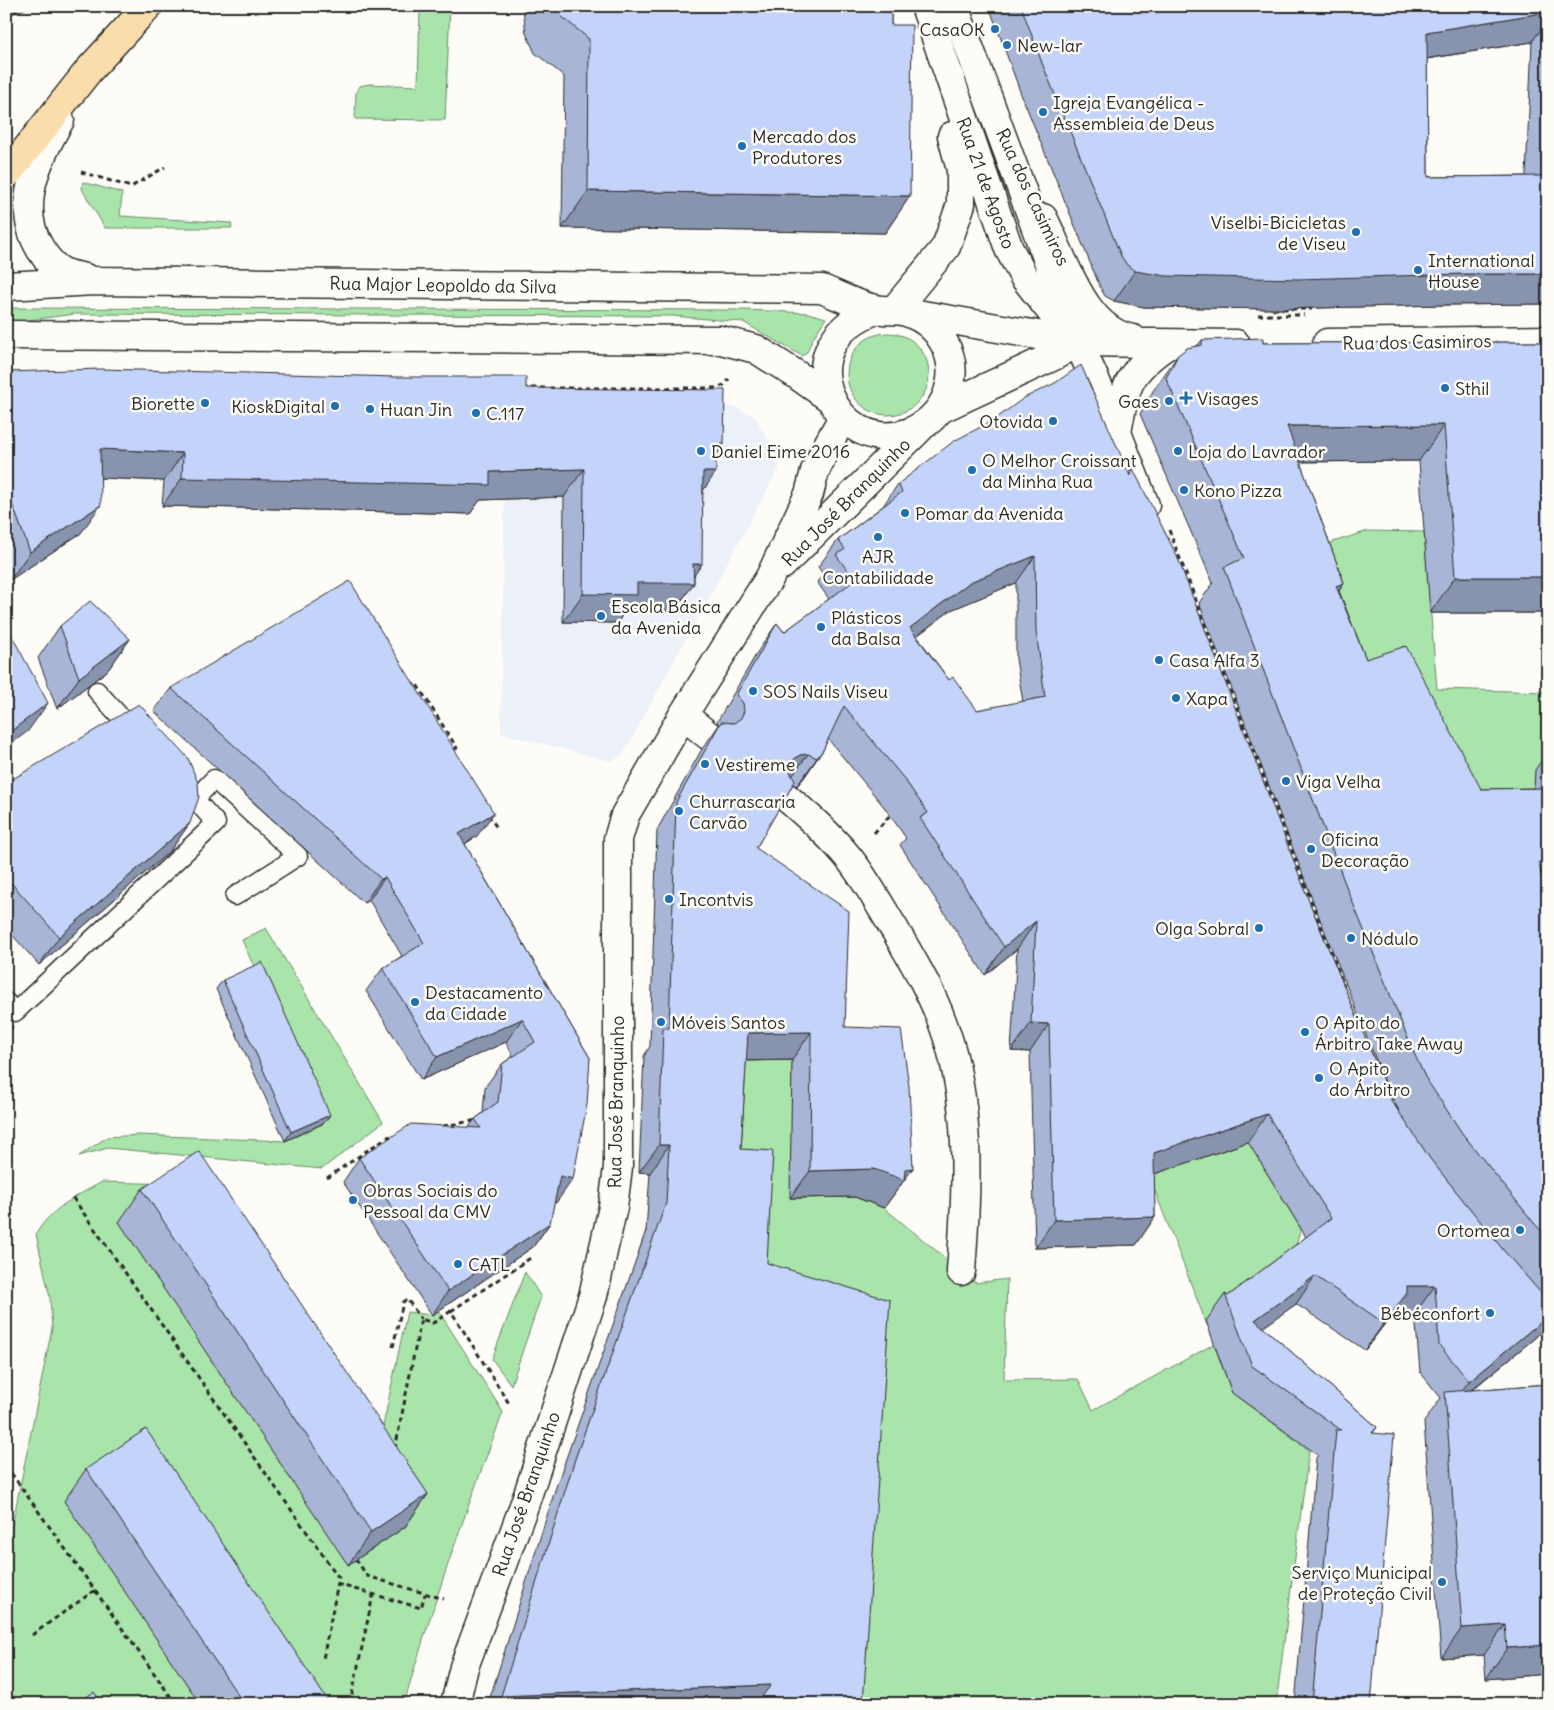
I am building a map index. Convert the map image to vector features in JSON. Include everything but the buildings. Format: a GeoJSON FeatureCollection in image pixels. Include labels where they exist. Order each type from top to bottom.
{"type":"FeatureCollection","features":[{"type":"Feature","properties":{"kind":"main road"},"geometry":{"type":"LineString","coordinates":[[6,175],[90,70],[148,6]]}},
{"type":"Feature","properties":{"kind":"main road"},"geometry":{"type":"LineString","coordinates":[[6,146],[90,70]]}},
{"type":"Feature","properties":{"kind":"street","name":"Rua 21 de Agosto"},"geometry":{"type":"LineString","coordinates":[[894,310],[946,247],[961,204],[961,170],[945,114],[909,6]]}},
{"type":"Feature","properties":{"kind":"street","name":"Rua 21 de Agosto"},"geometry":{"type":"LineString","coordinates":[[925,6],[1008,248],[1024,277],[1053,317],[1078,342]]}},
{"type":"Feature","properties":{"kind":"street","name":"Rua 21 de Agosto"},"geometry":{"type":"LineString","coordinates":[[954,6],[1078,342],[1160,524]]}},
{"type":"Feature","properties":{"kind":"street","name":"Rua 21 de Agosto"},"geometry":{"type":"LineString","coordinates":[[970,6],[1054,227],[1068,270],[1078,342]]}},
{"type":"Feature","properties":{"kind":"street"},"geometry":{"type":"LineString","coordinates":[[90,70],[43,150],[29,196],[28,215],[30,230],[46,259],[61,271],[94,281]]}},
{"type":"Feature","properties":{"kind":"street","name":"Rua dos Casimiros"},"geometry":{"type":"LineString","coordinates":[[993,112],[1081,298],[1106,328],[1121,337],[1166,345]]}},
{"type":"Feature","properties":{"kind":"street","name":"Rua Major Leopoldo da Silva"},"geometry":{"type":"LineString","coordinates":[[6,286],[94,281],[822,289],[925,321],[938,332],[946,346],[951,362],[952,378],[948,394],[931,418]]}},
{"type":"Feature","properties":{"kind":"street"},"geometry":{"type":"LineString","coordinates":[[837,408],[825,381],[825,362],[831,343],[842,328],[858,316],[894,310]]}},
{"type":"Feature","properties":{"kind":"street","name":"Rua Major Leopoldo da Silva"},"geometry":{"type":"LineString","coordinates":[[894,310],[1078,342]]}},
{"type":"Feature","properties":{"kind":"street"},"geometry":{"type":"LineString","coordinates":[[6,335],[721,340],[756,349],[797,374],[860,429],[880,436],[901,435],[1078,342]]}},
{"type":"Feature","properties":{"kind":"street","name":"Rua dos Casimiros"},"geometry":{"type":"LineString","coordinates":[[1303,343],[1548,340]]}},
{"type":"Feature","properties":{"kind":"street","name":"Rua dos Casimiros"},"geometry":{"type":"LineString","coordinates":[[1078,342],[1166,345],[1263,344]]}},
{"type":"Feature","properties":{"kind":"street"},"geometry":{"type":"LineString","coordinates":[[1117,432],[1122,400],[1136,370],[1166,345]]}},
{"type":"Feature","properties":{"kind":"street","name":"Rua José Branquinho"},"geometry":{"type":"LineString","coordinates":[[455,1704],[467,1658],[525,1503],[592,1296],[604,1249],[618,1167],[618,839],[626,816],[683,715],[770,577],[809,494],[815,471],[825,450],[837,408]]}},
{"type":"Feature","properties":{"kind":"street","name":"Rua José Branquinho"},"geometry":{"type":"LineString","coordinates":[[770,577],[931,418]]}},
{"type":"Feature","properties":{"kind":"street"},"geometry":{"type":"LineString","coordinates":[[683,715],[709,736]]}},
{"type":"Feature","properties":{"kind":"street"},"geometry":{"type":"LineString","coordinates":[[786,797],[818,824],[849,858],[881,906],[926,984],[944,1026],[955,1071],[965,1136],[966,1206],[961,1271]]}},
{"type":"Feature","properties":{"kind":"lane"},"geometry":{"type":"LineString","coordinates":[[97,691],[149,749]]}},
{"type":"Feature","properties":{"kind":"lane"},"geometry":{"type":"LineString","coordinates":[[6,1002],[15,1012],[216,823],[169,770]]}},
{"type":"Feature","properties":{"kind":"lane"},"geometry":{"type":"LineString","coordinates":[[195,799],[214,779],[298,856],[235,896]]}},
{"type":"Feature","properties":{"kind":"path"},"geometry":{"type":"LineString","coordinates":[[81,172],[131,187],[165,167]]}},
{"type":"Feature","properties":{"kind":"path"},"geometry":{"type":"LineString","coordinates":[[1265,309],[1319,309]]}},
{"type":"Feature","properties":{"kind":"path"},"geometry":{"type":"LineString","coordinates":[[1255,316],[1313,315]]}},
{"type":"Feature","properties":{"kind":"path"},"geometry":{"type":"LineString","coordinates":[[515,388],[716,388],[724,385],[730,374]]}},
{"type":"Feature","properties":{"kind":"path"},"geometry":{"type":"LineString","coordinates":[[1160,524],[1348,995]]}},
{"type":"Feature","properties":{"kind":"path"},"geometry":{"type":"LineString","coordinates":[[412,694],[408,689],[416,683],[456,748],[448,752]]}},
{"type":"Feature","properties":{"kind":"path"},"geometry":{"type":"LineString","coordinates":[[445,747],[453,760]]}},
{"type":"Feature","properties":{"kind":"path"},"geometry":{"type":"LineString","coordinates":[[849,858],[882,825],[894,810]]}},
{"type":"Feature","properties":{"kind":"path"},"geometry":{"type":"LineString","coordinates":[[488,814],[498,830]]}},
{"type":"Feature","properties":{"kind":"path"},"geometry":{"type":"LineString","coordinates":[[1372,1055],[1396,1104]]}},
{"type":"Feature","properties":{"kind":"path"},"geometry":{"type":"LineString","coordinates":[[436,1128],[475,1120],[484,1121]]}},
{"type":"Feature","properties":{"kind":"path"},"geometry":{"type":"LineString","coordinates":[[327,1178],[387,1137],[397,1135]]}},
{"type":"Feature","properties":{"kind":"path"},"geometry":{"type":"LineString","coordinates":[[73,1198],[339,1578],[323,1659]]}},
{"type":"Feature","properties":{"kind":"path"},"geometry":{"type":"LineString","coordinates":[[393,1347],[403,1302],[407,1299],[421,1319],[433,1323],[532,1257]]}},
{"type":"Feature","properties":{"kind":"path"},"geometry":{"type":"LineString","coordinates":[[451,1312],[510,1405]]}},
{"type":"Feature","properties":{"kind":"path"},"geometry":{"type":"LineString","coordinates":[[394,1450],[421,1319]]}},
{"type":"Feature","properties":{"kind":"path"},"geometry":{"type":"LineString","coordinates":[[6,1466],[176,1704]]}},
{"type":"Feature","properties":{"kind":"path"},"geometry":{"type":"LineString","coordinates":[[356,1559],[366,1576],[444,1600]]}},
{"type":"Feature","properties":{"kind":"path"},"geometry":{"type":"LineString","coordinates":[[338,1584],[421,1608],[425,1594]]}},
{"type":"Feature","properties":{"kind":"path"},"geometry":{"type":"LineString","coordinates":[[32,1635],[95,1590]]}},
{"type":"Feature","properties":{"kind":"path"},"geometry":{"type":"LineString","coordinates":[[350,1704],[373,1595]]}},
{"type":"Feature","properties":{"kind":"shaded area","name":"Escola Básica da Avenida"},"geometry":{"type":"Polygon","coordinates":[[[506,405],[736,407],[755,417],[775,451],[779,468],[625,751],[618,758],[610,761],[501,733],[506,405]]]}},
{"type":"Feature","properties":{"kind":"green space"},"geometry":{"type":"Polygon","coordinates":[[[420,6],[450,6],[445,120],[355,119],[356,93],[360,86],[369,84],[418,86],[420,6]]]}},
{"type":"Feature","properties":{"kind":"green space"},"geometry":{"type":"Polygon","coordinates":[[[83,182],[122,193],[120,216],[231,223],[232,228],[105,228],[82,189],[83,182]]]}},
{"type":"Feature","properties":{"kind":"green space"},"geometry":{"type":"Polygon","coordinates":[[[6,308],[746,310],[808,313],[826,318],[813,338],[807,352],[802,356],[743,322],[672,316],[75,314],[6,323],[6,308]]]}},
{"type":"Feature","properties":{"kind":"green space"},"geometry":{"type":"Polygon","coordinates":[[[880,333],[896,333],[911,340],[922,351],[929,366],[926,390],[917,403],[896,415],[880,415],[865,408],[854,397],[847,382],[847,366],[854,351],[865,340],[880,333]]]}},
{"type":"Feature","properties":{"kind":"green space"},"geometry":{"type":"Polygon","coordinates":[[[1368,531],[1424,532],[1437,689],[1548,692],[1548,770],[1533,825],[1474,825],[1295,554],[1368,531]]]}},
{"type":"Feature","properties":{"kind":"green space"},"geometry":{"type":"Polygon","coordinates":[[[266,928],[383,1122],[322,1169],[108,1148],[79,1156],[107,1137],[139,1135],[285,1141],[324,1123],[242,940],[266,928]]]}},
{"type":"Feature","properties":{"kind":"green space"},"geometry":{"type":"Polygon","coordinates":[[[792,1060],[791,1198],[855,1197],[884,1208],[976,1283],[1007,1279],[1004,1380],[1078,1379],[1093,1410],[1214,1344],[1232,1393],[1309,1450],[1276,1704],[845,1704],[638,1254],[646,1230],[702,1233],[723,1176],[729,1061],[792,1060]]]}},
{"type":"Feature","properties":{"kind":"green space"},"geometry":{"type":"Polygon","coordinates":[[[1253,1140],[1264,1168],[1301,1229],[1291,1261],[1207,1325],[1149,1176],[1253,1140]]]}},
{"type":"Feature","properties":{"kind":"green space"},"geometry":{"type":"Polygon","coordinates":[[[102,1182],[176,1184],[375,1464],[407,1312],[431,1315],[438,1310],[503,1412],[426,1630],[404,1704],[6,1704],[6,1556],[52,1328],[50,1298],[36,1234],[57,1210],[102,1182]]]}},
{"type":"Feature","properties":{"kind":"green space"},"geometry":{"type":"Polygon","coordinates":[[[525,1272],[541,1297],[511,1385],[492,1359],[525,1272]]]}},
{"type":"Feature","properties":{"kind":"place","name":"CasaOK"},"geometry":{"type":"Point","coordinates":[995,29]}},
{"type":"Feature","properties":{"kind":"place","name":"New-lar"},"geometry":{"type":"Point","coordinates":[1007,45]}},
{"type":"Feature","properties":{"kind":"place","name":"Igreja Evangélica - Assembleia de Deus"},"geometry":{"type":"Point","coordinates":[1043,112]}},
{"type":"Feature","properties":{"kind":"place","name":"Mercado dos Produtores"},"geometry":{"type":"Point","coordinates":[742,146]}},
{"type":"Feature","properties":{"kind":"place","name":"Viselbi-Bicicletas de Viseu"},"geometry":{"type":"Point","coordinates":[1356,232]}},
{"type":"Feature","properties":{"kind":"place","name":"International House"},"geometry":{"type":"Point","coordinates":[1418,270]}},
{"type":"Feature","properties":{"kind":"place","name":"Sthil"},"geometry":{"type":"Point","coordinates":[1445,388]}},
{"type":"Feature","properties":{"kind":"place","name":"Visages"},"geometry":{"type":"Point","coordinates":[1186,398]}},
{"type":"Feature","properties":{"kind":"place","name":"Gaes"},"geometry":{"type":"Point","coordinates":[1169,401]}},
{"type":"Feature","properties":{"kind":"place","name":"Biorette"},"geometry":{"type":"Point","coordinates":[205,403]}},
{"type":"Feature","properties":{"kind":"place","name":"KioskDigital"},"geometry":{"type":"Point","coordinates":[335,406]}},
{"type":"Feature","properties":{"kind":"place","name":"Huan Jin"},"geometry":{"type":"Point","coordinates":[370,409]}},
{"type":"Feature","properties":{"kind":"place","name":"C.117"},"geometry":{"type":"Point","coordinates":[476,413]}},
{"type":"Feature","properties":{"kind":"place","name":"Otovida"},"geometry":{"type":"Point","coordinates":[1053,421]}},
{"type":"Feature","properties":{"kind":"place","name":"Daniel Eime 2016"},"geometry":{"type":"Point","coordinates":[701,451]}},
{"type":"Feature","properties":{"kind":"place","name":"Loja do Lavrador"},"geometry":{"type":"Point","coordinates":[1178,451]}},
{"type":"Feature","properties":{"kind":"place","name":"O Melhor Croissant da Minha Rua"},"geometry":{"type":"Point","coordinates":[972,470]}},
{"type":"Feature","properties":{"kind":"place","name":"Kono Pizza"},"geometry":{"type":"Point","coordinates":[1184,490]}},
{"type":"Feature","properties":{"kind":"place","name":"Pomar da Avenida"},"geometry":{"type":"Point","coordinates":[905,513]}},
{"type":"Feature","properties":{"kind":"place","name":"AJR Contabilidade"},"geometry":{"type":"Point","coordinates":[878,537]}},
{"type":"Feature","properties":{"kind":"place","name":"Escola Básica da Avenida"},"geometry":{"type":"Point","coordinates":[601,616]}},
{"type":"Feature","properties":{"kind":"place","name":"Plásticos da Balsa"},"geometry":{"type":"Point","coordinates":[821,627]}},
{"type":"Feature","properties":{"kind":"place","name":"Casa Alfa 3"},"geometry":{"type":"Point","coordinates":[1159,660]}},
{"type":"Feature","properties":{"kind":"place","name":"SOS Nails Viseu"},"geometry":{"type":"Point","coordinates":[753,691]}},
{"type":"Feature","properties":{"kind":"place","name":"Xapa"},"geometry":{"type":"Point","coordinates":[1176,698]}},
{"type":"Feature","properties":{"kind":"place","name":"Vestireme"},"geometry":{"type":"Point","coordinates":[705,764]}},
{"type":"Feature","properties":{"kind":"place","name":"Viga Velha"},"geometry":{"type":"Point","coordinates":[1286,781]}},
{"type":"Feature","properties":{"kind":"place","name":"Churrascaria Carvão"},"geometry":{"type":"Point","coordinates":[679,811]}},
{"type":"Feature","properties":{"kind":"place","name":"Oficina Decoração"},"geometry":{"type":"Point","coordinates":[1311,849]}},
{"type":"Feature","properties":{"kind":"place","name":"Incontvis"},"geometry":{"type":"Point","coordinates":[669,899]}},
{"type":"Feature","properties":{"kind":"place","name":"Olga Sobral"},"geometry":{"type":"Point","coordinates":[1259,928]}},
{"type":"Feature","properties":{"kind":"place","name":"Nódulo"},"geometry":{"type":"Point","coordinates":[1351,938]}},
{"type":"Feature","properties":{"kind":"place","name":"Destacamento da Cidade"},"geometry":{"type":"Point","coordinates":[415,1002]}},
{"type":"Feature","properties":{"kind":"place","name":"Móveis Santos"},"geometry":{"type":"Point","coordinates":[661,1022]}},
{"type":"Feature","properties":{"kind":"place","name":"O Apito do Árbitro Take Away"},"geometry":{"type":"Point","coordinates":[1305,1032]}},
{"type":"Feature","properties":{"kind":"place","name":"O Apito do Árbitro"},"geometry":{"type":"Point","coordinates":[1319,1078]}},
{"type":"Feature","properties":{"kind":"place","name":"Obras Sociais do Pessoal da CMV"},"geometry":{"type":"Point","coordinates":[353,1200]}},
{"type":"Feature","properties":{"kind":"place","name":"Ortomea"},"geometry":{"type":"Point","coordinates":[1520,1230]}},
{"type":"Feature","properties":{"kind":"place","name":"CATL"},"geometry":{"type":"Point","coordinates":[458,1264]}},
{"type":"Feature","properties":{"kind":"place","name":"Bébéconfort"},"geometry":{"type":"Point","coordinates":[1490,1313]}},
{"type":"Feature","properties":{"kind":"place","name":"Serviço Municipal de Proteção Civil"},"geometry":{"type":"Point","coordinates":[1442,1582]}}]}
